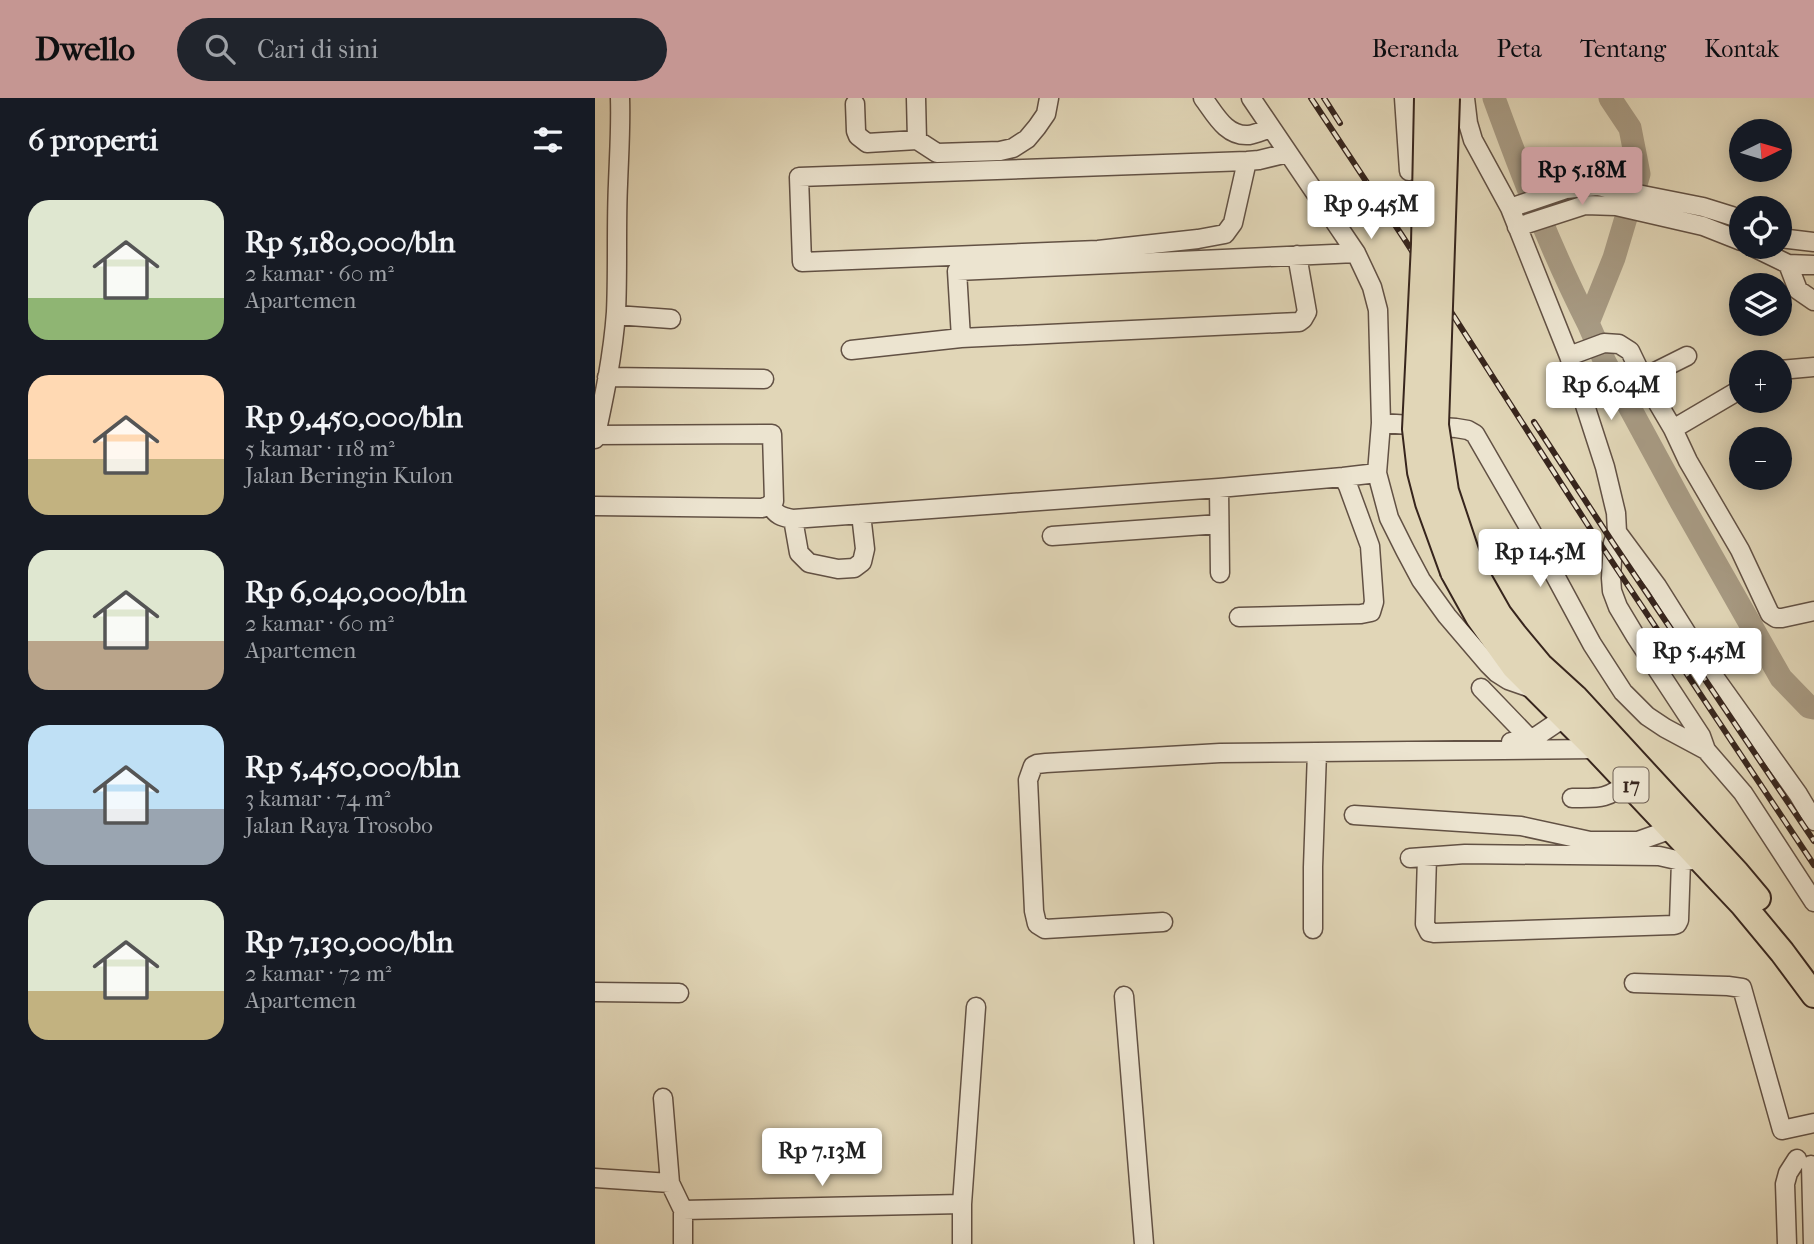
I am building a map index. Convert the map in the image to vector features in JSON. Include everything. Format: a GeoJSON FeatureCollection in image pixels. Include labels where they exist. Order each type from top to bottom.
{"type":"FeatureCollection","features":[{"type":"Feature","properties":{"kind":"highway","name":"17"},"geometry":{"type":"LineString","coordinates":[[1427,98],[1416,440],[1428,503],[1462,567],[1515,635],[1540,665],[1575,697],[1737,873],[1814,968]]}},
{"type":"Feature","properties":{"kind":"highway","name":"17"},"geometry":{"type":"LineString","coordinates":[[1447,98],[1436,425],[1462,567],[1478,617],[1504,654],[1672,829],[1691,860],[1743,905],[1814,995]]}},
{"type":"Feature","properties":{"kind":"street"},"geometry":{"type":"LineString","coordinates":[[595,506],[762,508],[774,501],[772,434],[595,437],[616,316],[620,98]]}},
{"type":"Feature","properties":{"kind":"street"},"geometry":{"type":"LineString","coordinates":[[916,98],[917,140]]}},
{"type":"Feature","properties":{"kind":"street"},"geometry":{"type":"LineString","coordinates":[[855,104],[856,131],[867,143],[917,140],[937,153],[1000,151],[1013,148],[1027,139],[1037,127],[1046,114],[1049,98]]}},
{"type":"Feature","properties":{"kind":"street"},"geometry":{"type":"LineString","coordinates":[[1203,98],[1221,123],[1233,133],[1249,135],[1271,128]]}},
{"type":"Feature","properties":{"kind":"street"},"geometry":{"type":"LineString","coordinates":[[1251,98],[1356,253],[1372,287],[1378,310],[1381,423],[1377,473],[1389,518],[1421,580],[1447,616],[1497,673],[1508,680],[1537,690]]}},
{"type":"Feature","properties":{"kind":"street"},"geometry":{"type":"LineString","coordinates":[[1404,98],[1409,171]]}},
{"type":"Feature","properties":{"kind":"street"},"geometry":{"type":"LineString","coordinates":[[1465,98],[1473,140],[1525,203],[1524,225],[1572,354],[1616,513],[1617,532],[1613,543],[1611,569],[1612,590],[1618,607],[1702,736],[1706,750]]}},
{"type":"Feature","properties":{"kind":"street"},"geometry":{"type":"LineString","coordinates":[[1407,142],[1473,140]]}},
{"type":"Feature","properties":{"kind":"street"},"geometry":{"type":"LineString","coordinates":[[1247,161],[1233,223],[1224,234],[1098,250],[802,262],[799,177],[1247,161],[1288,153]]}},
{"type":"Feature","properties":{"kind":"street"},"geometry":{"type":"LineString","coordinates":[[1525,203],[1566,188],[1597,186],[1618,197],[1655,205],[1703,207],[1729,215]]}},
{"type":"Feature","properties":{"kind":"street"},"geometry":{"type":"LineString","coordinates":[[1524,225],[1618,197]]}},
{"type":"Feature","properties":{"kind":"street"},"geometry":{"type":"LineString","coordinates":[[1655,205],[1729,236]]}},
{"type":"Feature","properties":{"kind":"street"},"geometry":{"type":"LineString","coordinates":[[1792,239],[1814,242]]}},
{"type":"Feature","properties":{"kind":"street"},"geometry":{"type":"LineString","coordinates":[[961,338],[957,271],[1356,253]]}},
{"type":"Feature","properties":{"kind":"street"},"geometry":{"type":"LineString","coordinates":[[851,350],[961,338],[1299,322],[1307,313],[1297,255]]}},
{"type":"Feature","properties":{"kind":"street"},"geometry":{"type":"LineString","coordinates":[[1778,259],[1788,264],[1814,265]]}},
{"type":"Feature","properties":{"kind":"street"},"geometry":{"type":"LineString","coordinates":[[1788,264],[1798,290],[1814,301]]}},
{"type":"Feature","properties":{"kind":"street"},"geometry":{"type":"LineString","coordinates":[[616,316],[671,319]]}},
{"type":"Feature","properties":{"kind":"street"},"geometry":{"type":"LineString","coordinates":[[1572,354],[1604,343],[1619,344],[1630,351],[1688,461],[1740,550],[1770,614],[1782,618],[1814,611]]}},
{"type":"Feature","properties":{"kind":"street"},"geometry":{"type":"LineString","coordinates":[[1643,378],[1687,356]]}},
{"type":"Feature","properties":{"kind":"street"},"geometry":{"type":"LineString","coordinates":[[1792,369],[1814,367]]}},
{"type":"Feature","properties":{"kind":"street"},"geometry":{"type":"LineString","coordinates":[[607,377],[764,379]]}},
{"type":"Feature","properties":{"kind":"street"},"geometry":{"type":"LineString","coordinates":[[1673,429],[1729,396]]}},
{"type":"Feature","properties":{"kind":"street"},"geometry":{"type":"LineString","coordinates":[[1381,423],[1456,428],[1475,434],[1531,531],[1591,644],[1623,692],[1647,716],[1706,750],[1743,793],[1814,902]]}},
{"type":"Feature","properties":{"kind":"street"},"geometry":{"type":"LineString","coordinates":[[771,505],[782,517],[793,519],[1219,488],[1377,473]]}},
{"type":"Feature","properties":{"kind":"street"},"geometry":{"type":"LineString","coordinates":[[1239,617],[1371,612],[1374,603],[1370,546],[1343,477]]}},
{"type":"Feature","properties":{"kind":"street"},"geometry":{"type":"LineString","coordinates":[[1219,488],[1220,573]]}},
{"type":"Feature","properties":{"kind":"street"},"geometry":{"type":"LineString","coordinates":[[793,519],[799,553],[809,563],[838,569],[854,568],[862,562],[865,549],[861,514]]}},
{"type":"Feature","properties":{"kind":"street"},"geometry":{"type":"LineString","coordinates":[[1052,536],[1219,524]]}},
{"type":"Feature","properties":{"kind":"street"},"geometry":{"type":"LineString","coordinates":[[1617,532],[1657,586],[1713,675],[1806,791],[1814,821]]}},
{"type":"Feature","properties":{"kind":"street"},"geometry":{"type":"LineString","coordinates":[[1481,688],[1531,740]]}},
{"type":"Feature","properties":{"kind":"street"},"geometry":{"type":"LineString","coordinates":[[1438,739],[1506,742],[1531,740],[1565,717]]}},
{"type":"Feature","properties":{"kind":"street"},"geometry":{"type":"LineString","coordinates":[[1163,922],[1045,929],[1037,924],[1034,911],[1028,780],[1033,766],[1220,752],[1596,749]]}},
{"type":"Feature","properties":{"kind":"street"},"geometry":{"type":"LineString","coordinates":[[1313,929],[1317,752]]}},
{"type":"Feature","properties":{"kind":"street"},"geometry":{"type":"LineString","coordinates":[[1572,797],[1600,798],[1615,793],[1628,782]]}},
{"type":"Feature","properties":{"kind":"street"},"geometry":{"type":"LineString","coordinates":[[1354,815],[1521,826],[1590,841],[1638,841],[1672,829]]}},
{"type":"Feature","properties":{"kind":"street"},"geometry":{"type":"LineString","coordinates":[[1465,854],[1659,856],[1691,860],[1679,920],[1674,925],[1433,933],[1425,924],[1418,857],[1465,854]]}},
{"type":"Feature","properties":{"kind":"street"},"geometry":{"type":"LineString","coordinates":[[1634,984],[1742,988],[1782,1130],[1807,1163],[1813,1244]]}},
{"type":"Feature","properties":{"kind":"street"},"geometry":{"type":"LineString","coordinates":[[595,992],[679,993]]}},
{"type":"Feature","properties":{"kind":"street"},"geometry":{"type":"LineString","coordinates":[[1124,996],[1145,1244]]}},
{"type":"Feature","properties":{"kind":"street"},"geometry":{"type":"LineString","coordinates":[[963,1244],[962,1204],[976,1007]]}},
{"type":"Feature","properties":{"kind":"street"},"geometry":{"type":"LineString","coordinates":[[663,1098],[670,1183],[683,1210],[683,1244]]}},
{"type":"Feature","properties":{"kind":"street"},"geometry":{"type":"LineString","coordinates":[[1782,1130],[1814,1123]]}},
{"type":"Feature","properties":{"kind":"street"},"geometry":{"type":"LineString","coordinates":[[1787,1244],[1785,1184],[1789,1173],[1807,1163]]}},
{"type":"Feature","properties":{"kind":"street"},"geometry":{"type":"LineString","coordinates":[[595,1178],[670,1183]]}},
{"type":"Feature","properties":{"kind":"street"},"geometry":{"type":"LineString","coordinates":[[683,1210],[962,1204]]}},
{"type":"Feature","properties":{"kind":"waterway"},"geometry":{"type":"LineString","coordinates":[[1494,98],[1538,212],[1588,323]]}},
{"type":"Feature","properties":{"kind":"waterway"},"geometry":{"type":"LineString","coordinates":[[1610,98],[1630,128],[1639,174],[1614,258],[1588,323],[1605,362],[1681,502],[1781,678],[1809,707],[1814,708]]}},
{"type":"Feature","properties":{"kind":"railway"},"geometry":{"type":"LineString","coordinates":[[1311,98],[1591,530],[1814,865]]}},
{"type":"Feature","properties":{"kind":"railway"},"geometry":{"type":"LineString","coordinates":[[1324,98],[1340,123]]}},
{"type":"Feature","properties":{"kind":"railway"},"geometry":{"type":"LineString","coordinates":[[1534,422],[1814,841]]}}]}
